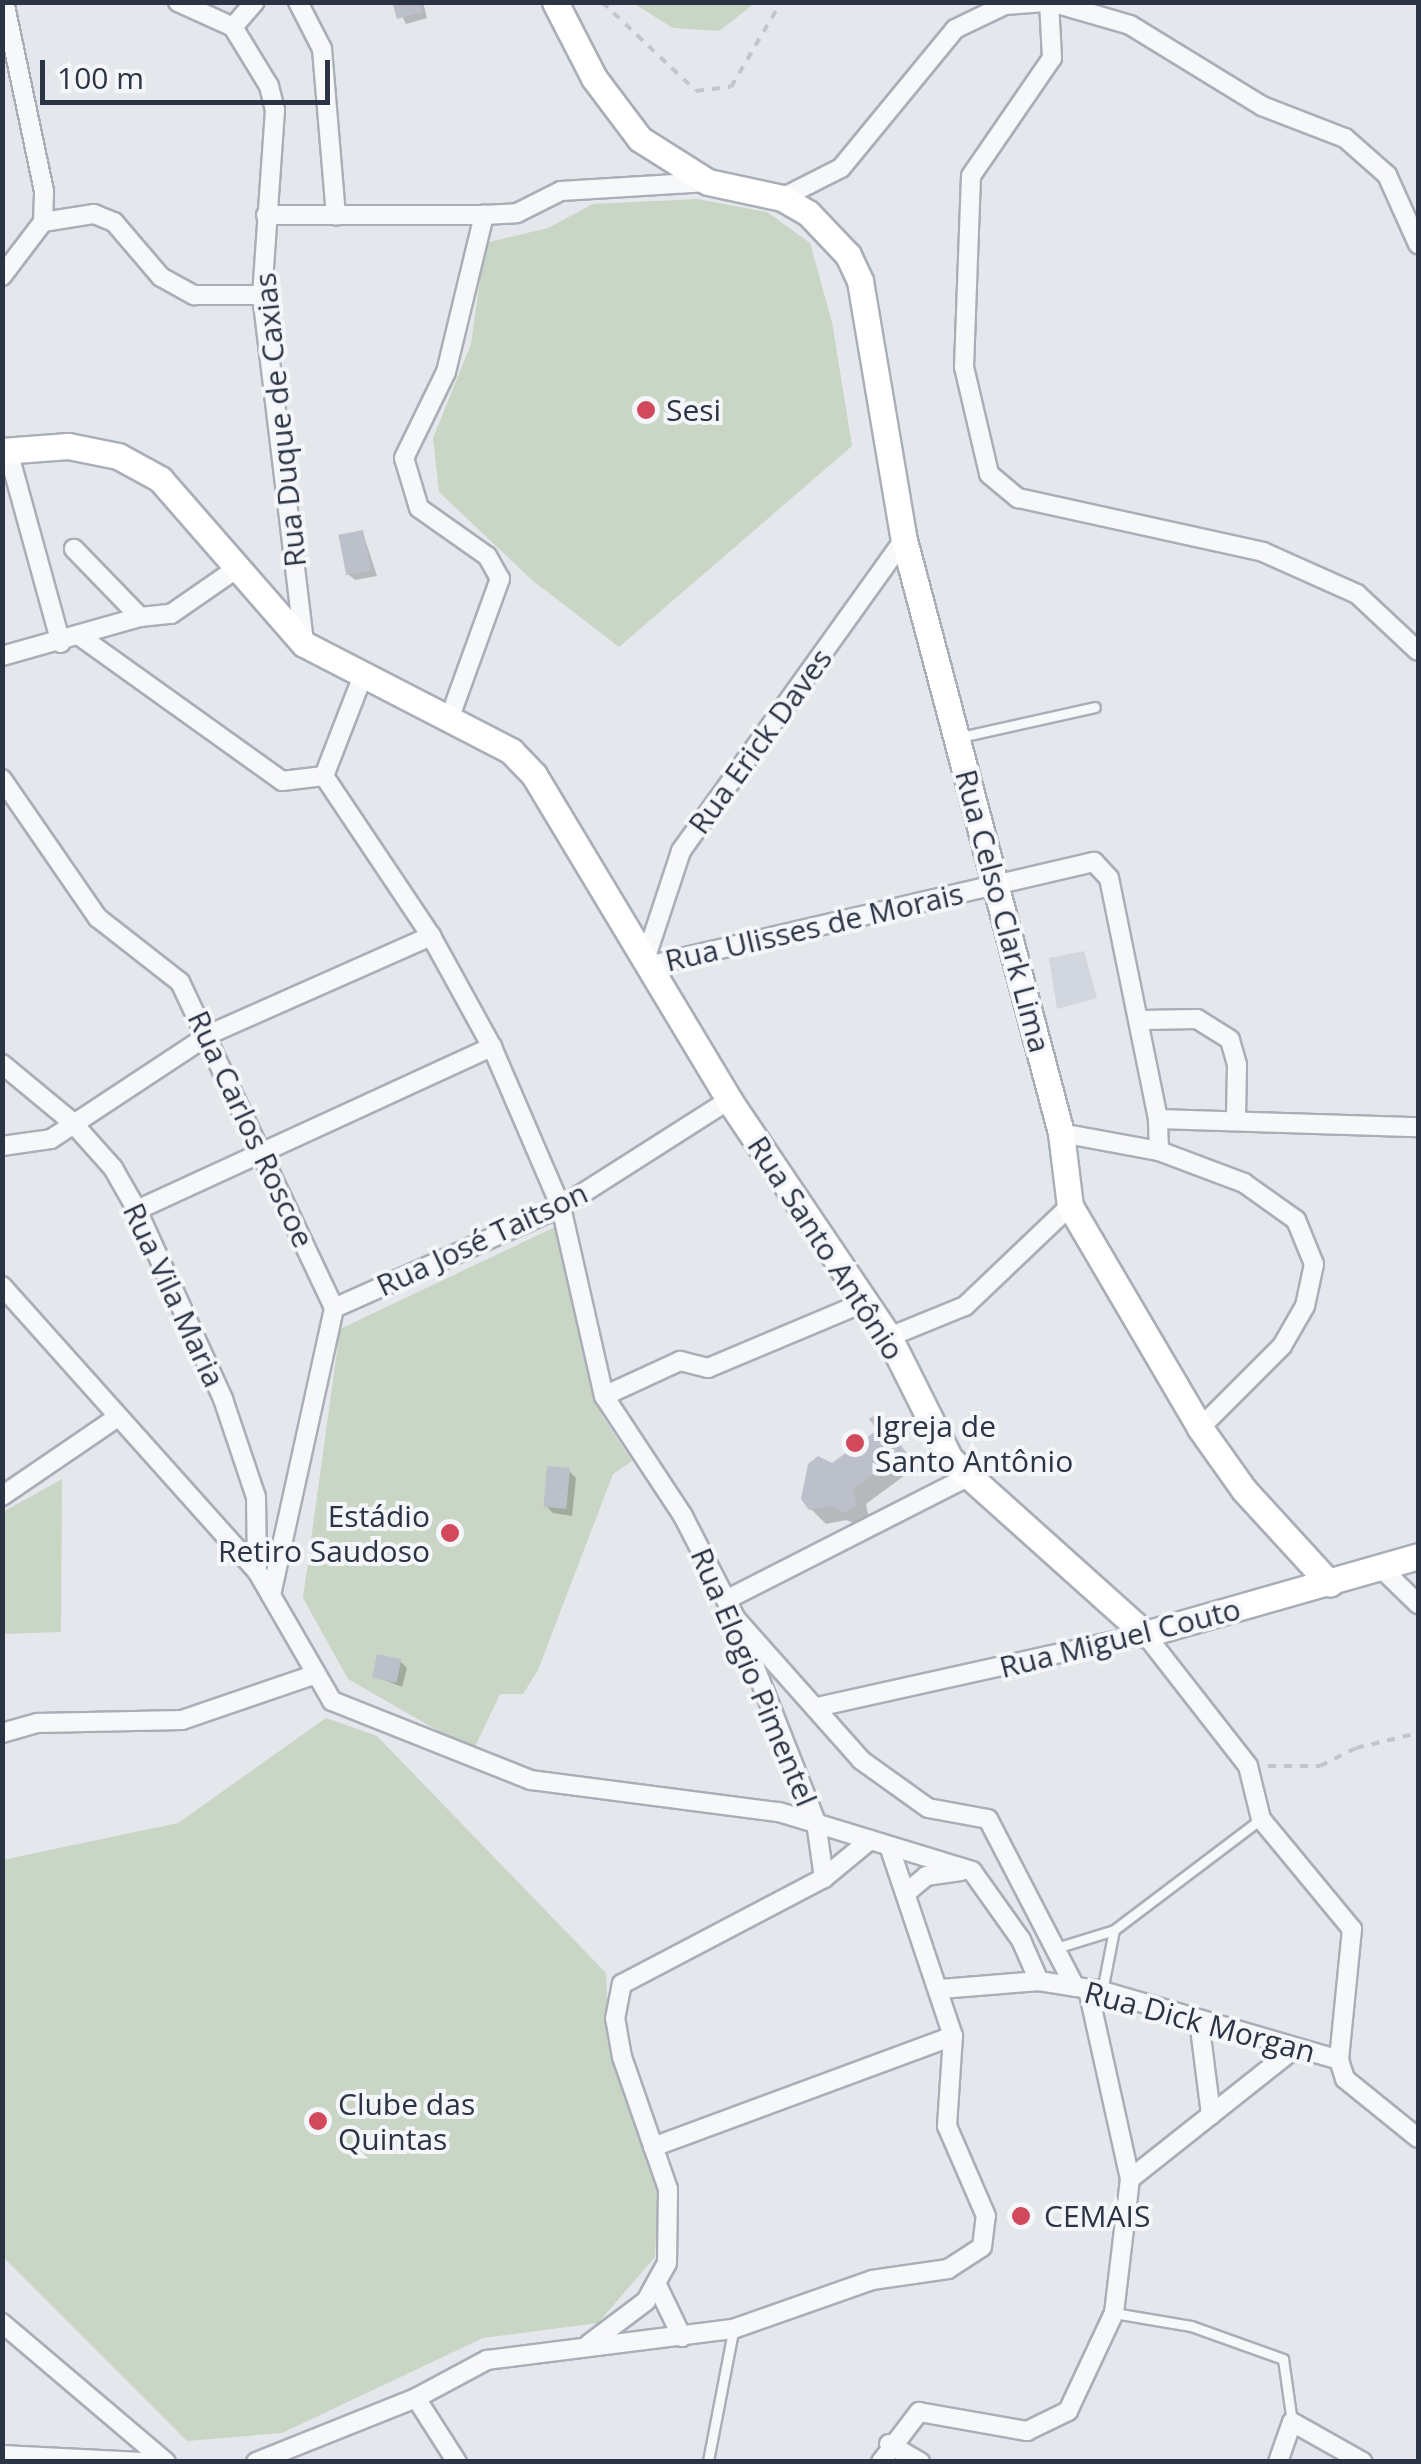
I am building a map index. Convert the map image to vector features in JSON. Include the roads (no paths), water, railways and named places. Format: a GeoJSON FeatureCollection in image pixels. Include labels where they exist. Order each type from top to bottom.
{"type":"FeatureCollection","features":[{"type":"Feature","properties":{"kind":"street"},"geometry":{"type":"LineString","coordinates":[[2,276],[43,222],[44,191],[4,2]]}},
{"type":"Feature","properties":{"kind":"street"},"geometry":{"type":"LineString","coordinates":[[178,2],[233,27],[254,2]]}},
{"type":"Feature","properties":{"kind":"street"},"geometry":{"type":"LineString","coordinates":[[298,2],[322,49],[336,215]]}},
{"type":"Feature","properties":{"kind":"street"},"geometry":{"type":"LineString","coordinates":[[556,2],[616,111],[671,164],[708,182],[782,198],[841,168],[954,29],[1004,6],[1049,2],[1130,26],[1262,106],[1345,138],[1387,175],[1418,244]]}},
{"type":"Feature","properties":{"kind":"street"},"geometry":{"type":"LineString","coordinates":[[1049,2],[1052,58],[971,176],[964,367],[989,474],[1018,498],[1263,552],[1357,594],[1418,650]]}},
{"type":"Feature","properties":{"kind":"street","name":"Rua Duque de Caxias"},"geometry":{"type":"LineString","coordinates":[[233,27],[269,86],[276,110],[262,294],[304,644]]}},
{"type":"Feature","properties":{"kind":"street"},"geometry":{"type":"LineString","coordinates":[[266,215],[484,215],[517,212],[561,191],[708,182]]}},
{"type":"Feature","properties":{"kind":"street","name":"Rua Celso Clark Lima"},"geometry":{"type":"LineString","coordinates":[[782,198],[827,231],[860,281],[904,540],[1061,1134],[1070,1206],[1200,1428],[1244,1490],[1330,1584]]}},
{"type":"Feature","properties":{"kind":"street"},"geometry":{"type":"LineString","coordinates":[[43,222],[94,214],[114,222],[161,277],[194,296],[262,294]]}},
{"type":"Feature","properties":{"kind":"street"},"geometry":{"type":"LineString","coordinates":[[450,714],[500,579],[487,556],[420,508],[404,458],[414,427],[446,372],[484,215]]}},
{"type":"Feature","properties":{"kind":"street","name":"Rua Santo Antônio"},"geometry":{"type":"LineString","coordinates":[[6,451],[68,446],[118,456],[160,480],[304,644],[362,678],[450,714],[511,751],[534,775],[730,1100],[890,1337],[950,1459],[1145,1634],[1248,1766],[1261,1819],[1352,1928],[1339,2060]]}},
{"type":"Feature","properties":{"kind":"street"},"geometry":{"type":"LineString","coordinates":[[6,451],[61,644]]}},
{"type":"Feature","properties":{"kind":"street","name":"Rua Erick Daves"},"geometry":{"type":"LineString","coordinates":[[648,961],[681,851],[904,540]]}},
{"type":"Feature","properties":{"kind":"street"},"geometry":{"type":"LineString","coordinates":[[74,549],[140,616]]}},
{"type":"Feature","properties":{"kind":"street"},"geometry":{"type":"LineString","coordinates":[[2,672],[10,655],[61,644],[140,616],[171,614],[239,567]]}},
{"type":"Feature","properties":{"kind":"street"},"geometry":{"type":"LineString","coordinates":[[81,637],[282,781],[324,776],[362,678]]}},
{"type":"Feature","properties":{"kind":"street","name":"Rua Elogio Pimentel"},"geometry":{"type":"LineString","coordinates":[[324,776],[432,936],[492,1047],[561,1207],[604,1396],[683,1516],[736,1619],[816,1822],[824,1878]]}},
{"type":"Feature","properties":{"kind":"street","name":"Rua Carlos Roscoe"},"geometry":{"type":"LineString","coordinates":[[2,779],[98,918],[180,982],[210,1034],[334,1308]]}},
{"type":"Feature","properties":{"kind":"street","name":"Rua Ulisses de Morais"},"geometry":{"type":"LineString","coordinates":[[648,961],[1094,862],[1108,878],[1142,1020]]}},
{"type":"Feature","properties":{"kind":"street"},"geometry":{"type":"LineString","coordinates":[[2,1146],[51,1139],[71,1121],[210,1034],[432,936]]}},
{"type":"Feature","properties":{"kind":"street"},"geometry":{"type":"LineString","coordinates":[[1159,1150],[1158,1118],[1142,1020],[1197,1020],[1226,1036],[1237,1065],[1236,1118]]}},
{"type":"Feature","properties":{"kind":"street"},"geometry":{"type":"LineString","coordinates":[[137,1210],[492,1047]]}},
{"type":"Feature","properties":{"kind":"street","name":"Rua Vila Maria"},"geometry":{"type":"LineString","coordinates":[[2,1064],[71,1121],[112,1168],[137,1210],[223,1399],[256,1496],[256,1571]]}},
{"type":"Feature","properties":{"kind":"street","name":"Rua José Taitson"},"geometry":{"type":"LineString","coordinates":[[334,1308],[561,1207],[730,1100]]}},
{"type":"Feature","properties":{"kind":"street"},"geometry":{"type":"LineString","coordinates":[[1158,1118],[1418,1127]]}},
{"type":"Feature","properties":{"kind":"street"},"geometry":{"type":"LineString","coordinates":[[1061,1134],[1159,1150],[1272,1199],[1296,1220],[1314,1264],[1305,1306],[1282,1346],[1200,1428]]}},
{"type":"Feature","properties":{"kind":"street"},"geometry":{"type":"LineString","coordinates":[[890,1337],[965,1306],[1070,1206]]}},
{"type":"Feature","properties":{"kind":"street"},"geometry":{"type":"LineString","coordinates":[[2,1286],[115,1419],[256,1571],[332,1702],[531,1780],[816,1822],[972,1871],[1021,1940],[1039,1982]]}},
{"type":"Feature","properties":{"kind":"street"},"geometry":{"type":"LineString","coordinates":[[604,1396],[680,1361],[708,1368],[865,1302]]}},
{"type":"Feature","properties":{"kind":"street"},"geometry":{"type":"LineString","coordinates":[[271,1595],[334,1308]]}},
{"type":"Feature","properties":{"kind":"street"},"geometry":{"type":"LineString","coordinates":[[2,1496],[115,1419]]}},
{"type":"Feature","properties":{"kind":"street"},"geometry":{"type":"LineString","coordinates":[[726,1600],[967,1477]]}},
{"type":"Feature","properties":{"kind":"street","name":"Rua Miguel Couto"},"geometry":{"type":"LineString","coordinates":[[818,1707],[1145,1634],[1418,1556]]}},
{"type":"Feature","properties":{"kind":"street"},"geometry":{"type":"LineString","coordinates":[[1381,1568],[1418,1604]]}},
{"type":"Feature","properties":{"kind":"street"},"geometry":{"type":"LineString","coordinates":[[736,1619],[861,1760],[928,1808],[988,1819],[1054,1949],[1088,1989],[1130,2179],[1114,2313],[1068,2411],[1026,2431],[919,2412],[885,2453],[920,2462]]}},
{"type":"Feature","properties":{"kind":"street"},"geometry":{"type":"LineString","coordinates":[[2,1733],[38,1723],[182,1720],[316,1674]]}},
{"type":"Feature","properties":{"kind":"street"},"geometry":{"type":"LineString","coordinates":[[584,2347],[620,2325],[668,2263],[668,2189],[615,2019],[622,1984],[824,1878],[870,1840]]}},
{"type":"Feature","properties":{"kind":"street"},"geometry":{"type":"LineString","coordinates":[[256,2462],[416,2398],[487,2360],[682,2338],[733,2328],[872,2280],[948,2269],[982,2247],[986,2216],[947,2126],[953,2036],[941,1989],[889,1846]]}},
{"type":"Feature","properties":{"kind":"street"},"geometry":{"type":"LineString","coordinates":[[906,1893],[926,1876],[972,1871]]}},
{"type":"Feature","properties":{"kind":"street","name":"Rua Dick Morgan"},"geometry":{"type":"LineString","coordinates":[[941,1989],[1039,1982],[1088,1989],[1339,2060]]}},
{"type":"Feature","properties":{"kind":"street"},"geometry":{"type":"LineString","coordinates":[[1199,2020],[1212,2115]]}},
{"type":"Feature","properties":{"kind":"street"},"geometry":{"type":"LineString","coordinates":[[653,2147],[953,2036]]}},
{"type":"Feature","properties":{"kind":"street"},"geometry":{"type":"LineString","coordinates":[[1130,2179],[1294,2050]]}},
{"type":"Feature","properties":{"kind":"street"},"geometry":{"type":"LineString","coordinates":[[1339,2060],[1345,2079],[1418,2138]]}},
{"type":"Feature","properties":{"kind":"street"},"geometry":{"type":"LineString","coordinates":[[656,2283],[682,2338]]}},
{"type":"Feature","properties":{"kind":"street"},"geometry":{"type":"LineString","coordinates":[[2,2323],[166,2462]]}},
{"type":"Feature","properties":{"kind":"street"},"geometry":{"type":"LineString","coordinates":[[416,2398],[457,2462]]}},
{"type":"Feature","properties":{"kind":"street"},"geometry":{"type":"LineString","coordinates":[[1278,2462],[1292,2422],[1362,2462]]}},
{"type":"Feature","properties":{"kind":"street"},"geometry":{"type":"LineString","coordinates":[[8,2457],[142,2462]]}},
{"type":"Feature","properties":{"kind":"lane"},"geometry":{"type":"LineString","coordinates":[[958,738],[1095,707]]}},
{"type":"Feature","properties":{"kind":"lane"},"geometry":{"type":"LineString","coordinates":[[1054,1949],[1114,1930],[1261,1819]]}},
{"type":"Feature","properties":{"kind":"lane"},"geometry":{"type":"LineString","coordinates":[[1088,1989],[1114,1930]]}},
{"type":"Feature","properties":{"kind":"lane"},"geometry":{"type":"LineString","coordinates":[[1114,2313],[1192,2326],[1283,2359],[1292,2422]]}},
{"type":"Feature","properties":{"kind":"lane"},"geometry":{"type":"LineString","coordinates":[[708,2461],[733,2328]]}},
{"type":"Feature","properties":{"kind":"place","name":"Sesi"},"geometry":{"type":"Point","coordinates":[646,410]}},
{"type":"Feature","properties":{"kind":"place","name":"Igreja de Santo Antônio"},"geometry":{"type":"Point","coordinates":[855,1443]}},
{"type":"Feature","properties":{"kind":"place","name":"Estádio Retiro Saudoso"},"geometry":{"type":"Point","coordinates":[450,1533]}},
{"type":"Feature","properties":{"kind":"place","name":"Clube das Quintas"},"geometry":{"type":"Point","coordinates":[318,2121]}},
{"type":"Feature","properties":{"kind":"place","name":"CEMAIS"},"geometry":{"type":"Point","coordinates":[1021,2216]}}]}
